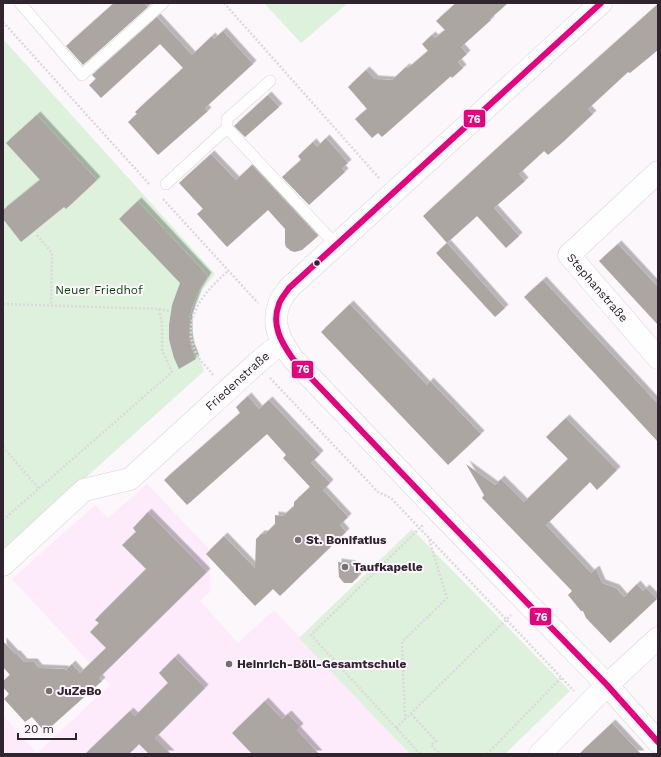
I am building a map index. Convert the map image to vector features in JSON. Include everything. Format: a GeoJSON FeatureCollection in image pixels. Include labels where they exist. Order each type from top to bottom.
{"type":"FeatureCollection","features":[{"type":"Feature","properties":{"kind":"street"},"geometry":{"type":"LineString","coordinates":[[601,3],[289,288],[279,302],[276,314],[280,335],[293,358],[607,685],[658,742]]}},
{"type":"Feature","properties":{"kind":"street","name":"Stephanstraße"},"geometry":{"type":"LineString","coordinates":[[658,172],[569,255],[658,358]]}},
{"type":"Feature","properties":{"kind":"street","name":"Friedenstraße"},"geometry":{"type":"LineString","coordinates":[[3,565],[84,490],[130,479],[256,364],[274,350],[280,335]]}},
{"type":"Feature","properties":{"kind":"street"},"geometry":{"type":"LineString","coordinates":[[540,754],[607,685],[658,638]]}},
{"type":"Feature","properties":{"kind":"lane"},"geometry":{"type":"LineString","coordinates":[[20,3],[82,75],[163,3]]}},
{"type":"Feature","properties":{"kind":"lane"},"geometry":{"type":"LineString","coordinates":[[270,81],[227,120],[227,128],[336,245]]}},
{"type":"Feature","properties":{"kind":"lane"},"geometry":{"type":"LineString","coordinates":[[166,184],[227,128]]}},
{"type":"Feature","properties":{"kind":"path"},"geometry":{"type":"LineString","coordinates":[[224,3],[393,194]]}},
{"type":"Feature","properties":{"kind":"path"},"geometry":{"type":"LineString","coordinates":[[3,22],[153,188]]}},
{"type":"Feature","properties":{"kind":"path"},"geometry":{"type":"LineString","coordinates":[[159,194],[228,271],[280,335]]}},
{"type":"Feature","properties":{"kind":"path"},"geometry":{"type":"LineString","coordinates":[[37,235],[52,252],[51,306]]}},
{"type":"Feature","properties":{"kind":"path"},"geometry":{"type":"LineString","coordinates":[[226,391],[197,354],[192,343],[191,329],[192,314],[209,289],[228,271]]}},
{"type":"Feature","properties":{"kind":"path"},"geometry":{"type":"LineString","coordinates":[[3,304],[159,309],[170,311]]}},
{"type":"Feature","properties":{"kind":"path"},"geometry":{"type":"LineString","coordinates":[[3,520],[172,372],[162,350],[162,323],[159,309]]}},
{"type":"Feature","properties":{"kind":"path"},"geometry":{"type":"LineString","coordinates":[[256,364],[378,492],[391,498],[587,705]]}},
{"type":"Feature","properties":{"kind":"path"},"geometry":{"type":"LineString","coordinates":[[3,447],[38,488]]}},
{"type":"Feature","properties":{"kind":"path"},"geometry":{"type":"LineString","coordinates":[[420,754],[311,635],[438,510]]}},
{"type":"Feature","properties":{"kind":"path"},"geometry":{"type":"LineString","coordinates":[[405,720],[402,642],[447,598],[429,538]]}},
{"type":"Feature","properties":{"kind":"path"},"geometry":{"type":"LineString","coordinates":[[396,728],[525,601]]}},
{"type":"Feature","properties":{"kind":"path"},"geometry":{"type":"LineString","coordinates":[[487,754],[561,678]]}},
{"type":"Feature","properties":{"kind":"path"},"geometry":{"type":"LineString","coordinates":[[411,714],[436,741],[431,745],[440,754]]}},
{"type":"Feature","properties":{"kind":"shaded area"},"geometry":{"type":"Polygon","coordinates":[[[147,484],[208,548],[211,591],[200,601],[238,643],[274,610],[410,754],[3,754],[3,716],[37,753],[110,685],[12,579],[95,505],[108,518],[147,484]]]}},
{"type":"Feature","properties":{"kind":"green space"},"geometry":{"type":"Polygon","coordinates":[[[264,3],[348,3],[301,43],[264,3]]]}},
{"type":"Feature","properties":{"kind":"green space","name":"Neuer Friedhof"},"geometry":{"type":"Polygon","coordinates":[[[3,39],[215,274],[203,289],[192,315],[193,339],[204,371],[3,552],[3,39]]]}},
{"type":"Feature","properties":{"kind":"green space"},"geometry":{"type":"Polygon","coordinates":[[[412,529],[570,691],[505,754],[410,754],[299,638],[412,529]]]}},
{"type":"Feature","properties":{"kind":"building"},"geometry":{"type":"Polygon","coordinates":[[[114,3],[144,3],[148,7],[83,65],[66,46],[114,3]]]}},
{"type":"Feature","properties":{"kind":"building"},"geometry":{"type":"Polygon","coordinates":[[[456,3],[508,3],[461,47],[467,54],[458,62],[463,68],[452,78],[451,76],[382,137],[378,133],[372,138],[355,119],[367,109],[348,87],[366,70],[375,79],[392,80],[406,67],[408,68],[428,51],[422,44],[432,35],[435,38],[445,30],[436,21],[456,3]]]}},
{"type":"Feature","properties":{"kind":"building"},"geometry":{"type":"Polygon","coordinates":[[[658,4],[658,50],[630,73],[628,72],[588,109],[593,114],[563,142],[548,155],[544,151],[519,174],[525,181],[494,208],[519,236],[506,248],[477,216],[447,243],[423,216],[658,4]]]}},
{"type":"Feature","properties":{"kind":"building"},"geometry":{"type":"Polygon","coordinates":[[[157,17],[192,55],[212,36],[214,39],[223,31],[253,64],[205,108],[208,111],[158,155],[128,122],[137,114],[135,112],[183,68],[160,44],[101,98],[89,85],[96,79],[92,75],[157,17]]]}},
{"type":"Feature","properties":{"kind":"building"},"geometry":{"type":"Polygon","coordinates":[[[268,95],[279,107],[245,137],[234,126],[268,95]]]}},
{"type":"Feature","properties":{"kind":"building"},"geometry":{"type":"Polygon","coordinates":[[[37,115],[97,180],[66,209],[64,207],[21,242],[3,219],[3,210],[40,180],[6,143],[37,115]]]}},
{"type":"Feature","properties":{"kind":"building"},"geometry":{"type":"Polygon","coordinates":[[[326,138],[348,163],[342,168],[345,172],[309,205],[282,177],[301,160],[298,156],[313,142],[317,147],[326,138]]]}},
{"type":"Feature","properties":{"kind":"building"},"geometry":{"type":"Polygon","coordinates":[[[211,154],[236,180],[252,165],[318,236],[302,250],[295,252],[291,251],[285,244],[285,229],[268,210],[227,247],[197,214],[203,209],[179,183],[211,154]]]}},
{"type":"Feature","properties":{"kind":"building"},"geometry":{"type":"Polygon","coordinates":[[[138,201],[208,276],[198,292],[189,318],[189,336],[191,347],[196,359],[179,369],[174,358],[169,339],[169,325],[172,305],[180,283],[119,219],[138,201]]]}},
{"type":"Feature","properties":{"kind":"building"},"geometry":{"type":"Polygon","coordinates":[[[447,243],[505,308],[495,317],[436,253],[447,243]]]}},
{"type":"Feature","properties":{"kind":"building"},"geometry":{"type":"Polygon","coordinates":[[[618,244],[658,287],[658,325],[599,261],[618,244]]]}},
{"type":"Feature","properties":{"kind":"building"},"geometry":{"type":"Polygon","coordinates":[[[543,280],[658,404],[658,442],[524,297],[543,280]]]}},
{"type":"Feature","properties":{"kind":"building"},"geometry":{"type":"Polygon","coordinates":[[[350,304],[427,385],[430,381],[481,434],[448,465],[321,332],[350,304]]]}},
{"type":"Feature","properties":{"kind":"building"},"geometry":{"type":"Polygon","coordinates":[[[248,396],[259,409],[269,400],[320,454],[311,463],[330,483],[323,490],[348,517],[340,525],[346,532],[280,596],[273,589],[255,606],[206,554],[224,536],[255,568],[256,539],[261,534],[265,534],[275,524],[275,515],[283,516],[294,506],[294,502],[310,487],[283,458],[286,455],[267,434],[187,505],[164,480],[240,413],[236,407],[248,396]]]}},
{"type":"Feature","properties":{"kind":"building"},"geometry":{"type":"Polygon","coordinates":[[[566,418],[617,470],[597,490],[590,482],[546,525],[591,573],[596,569],[602,583],[616,588],[624,597],[637,584],[643,591],[646,588],[657,599],[610,643],[586,618],[583,611],[581,611],[568,595],[572,591],[482,498],[484,495],[466,464],[495,485],[501,479],[524,502],[568,459],[546,437],[566,418]]]}},
{"type":"Feature","properties":{"kind":"building"},"geometry":{"type":"Polygon","coordinates":[[[148,512],[207,572],[99,678],[102,681],[45,732],[32,717],[25,722],[4,699],[9,694],[3,687],[3,681],[10,675],[3,667],[3,641],[24,662],[34,662],[39,668],[66,670],[72,664],[80,673],[106,648],[90,632],[99,623],[95,620],[146,569],[122,545],[136,532],[133,528],[148,512]]]}},
{"type":"Feature","properties":{"kind":"building","name":"Taufkapelle"},"geometry":{"type":"Polygon","coordinates":[[[338,562],[352,564],[358,569],[358,577],[352,583],[344,583],[339,577],[338,562]]]}},
{"type":"Feature","properties":{"kind":"building"},"geometry":{"type":"Polygon","coordinates":[[[175,657],[205,688],[155,738],[171,754],[149,754],[139,744],[129,754],[85,754],[130,711],[135,716],[168,683],[159,673],[175,657]]]}},
{"type":"Feature","properties":{"kind":"building"},"geometry":{"type":"Polygon","coordinates":[[[265,701],[282,719],[288,714],[300,727],[297,730],[319,754],[252,754],[232,733],[265,701]]]}},
{"type":"Feature","properties":{"kind":"building"},"geometry":{"type":"Polygon","coordinates":[[[612,723],[641,754],[579,754],[612,723]]]}},
{"type":"Feature","properties":{"kind":"transit line","name":"76"},"geometry":{"type":"LineString","coordinates":[[601,3],[289,288],[280,302],[276,319],[278,333],[293,359],[607,685],[658,742]]}},
{"type":"Feature","properties":{"kind":"place","name":"St. Bonifatius"},"geometry":{"type":"Point","coordinates":[298,540]}},
{"type":"Feature","properties":{"kind":"place","name":"Taufkapelle"},"geometry":{"type":"Point","coordinates":[345,567]}},
{"type":"Feature","properties":{"kind":"place","name":"Heinrich-Böll-Gesamtschule"},"geometry":{"type":"Point","coordinates":[229,664]}},
{"type":"Feature","properties":{"kind":"place","name":"JuZeBo"},"geometry":{"type":"Point","coordinates":[49,691]}}]}
